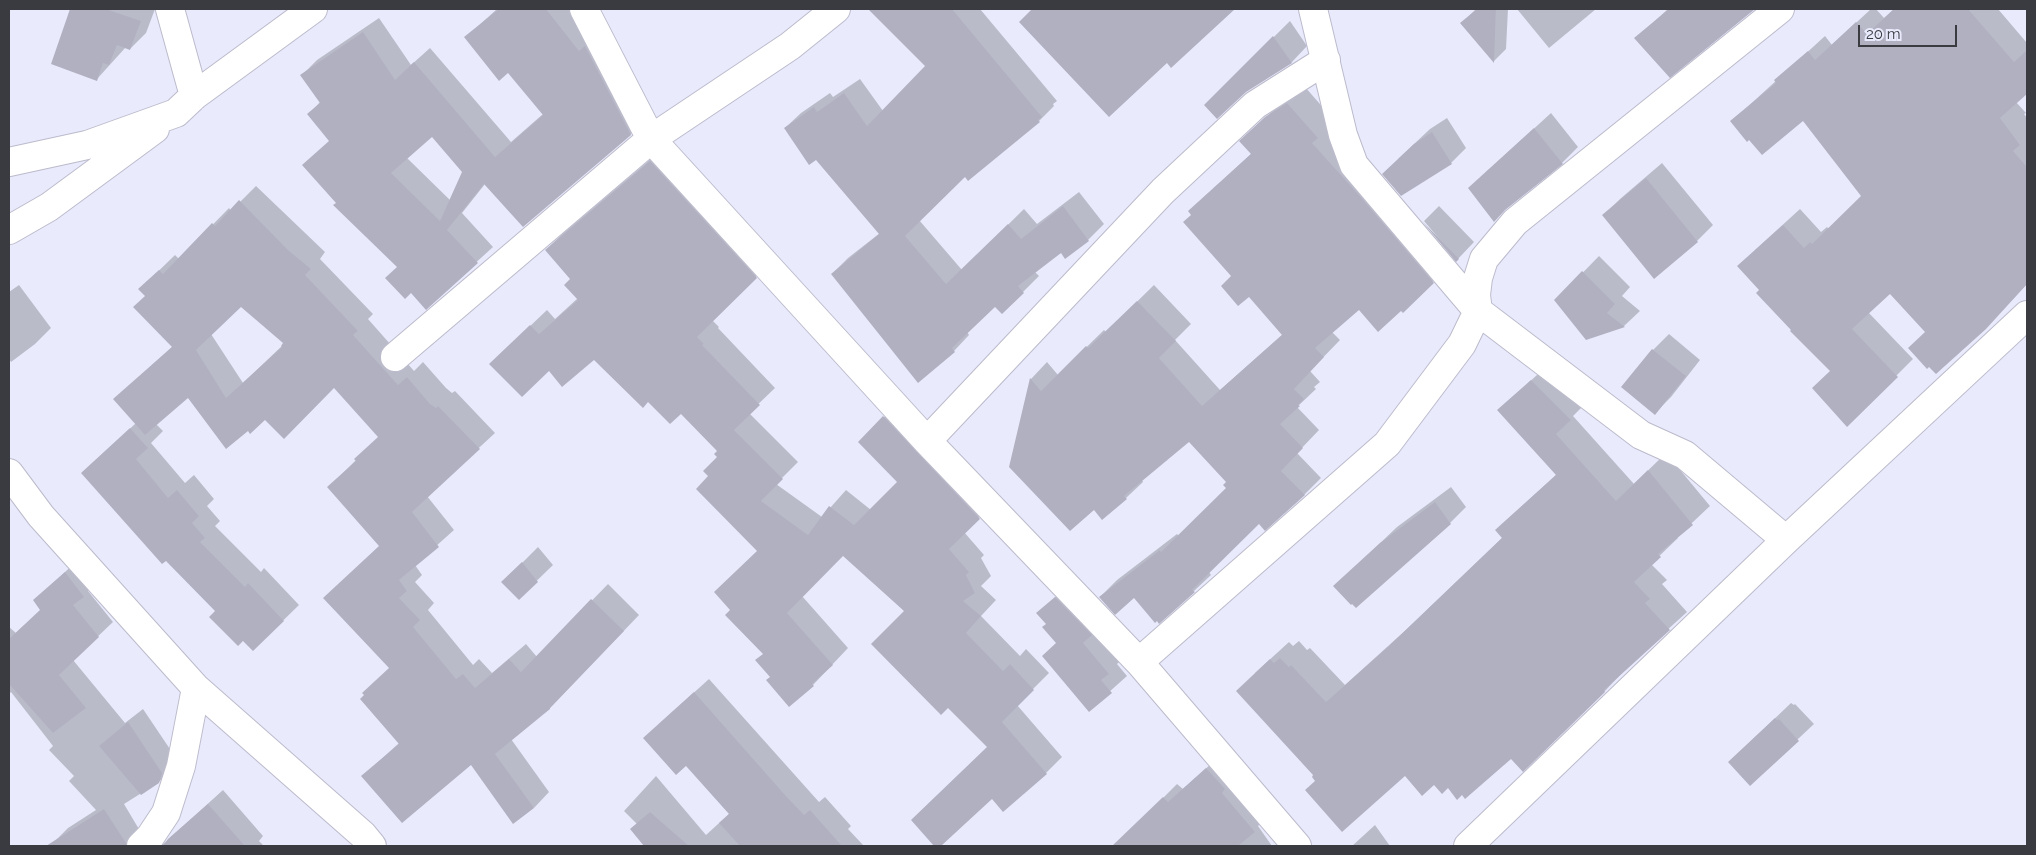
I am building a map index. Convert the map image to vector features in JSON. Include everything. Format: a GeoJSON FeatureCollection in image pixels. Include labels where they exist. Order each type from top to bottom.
{"type":"FeatureCollection","features":[{"type":"Feature","properties":{"kind":"street"},"geometry":{"type":"LineString","coordinates":[[170,9],[185,104]]}},
{"type":"Feature","properties":{"kind":"street"},"geometry":{"type":"LineString","coordinates":[[9,230],[49,207],[313,9]]}},
{"type":"Feature","properties":{"kind":"street"},"geometry":{"type":"LineString","coordinates":[[584,9],[651,139],[927,441],[1139,662],[1296,846]]}},
{"type":"Feature","properties":{"kind":"street"},"geometry":{"type":"LineString","coordinates":[[394,357],[651,139],[790,46],[836,9]]}},
{"type":"Feature","properties":{"kind":"street"},"geometry":{"type":"LineString","coordinates":[[1313,9],[1343,135],[1354,165],[1478,311],[1641,435],[1685,455],[1786,540]]}},
{"type":"Feature","properties":{"kind":"street"},"geometry":{"type":"LineString","coordinates":[[1139,662],[1388,444],[1462,344],[1478,311],[1476,295],[1478,278],[1484,259],[1515,222],[1780,9]]}},
{"type":"Feature","properties":{"kind":"street"},"geometry":{"type":"LineString","coordinates":[[927,441],[1163,191],[1255,105],[1326,60]]}},
{"type":"Feature","properties":{"kind":"street"},"geometry":{"type":"LineString","coordinates":[[9,162],[87,145],[185,104]]}},
{"type":"Feature","properties":{"kind":"street"},"geometry":{"type":"LineString","coordinates":[[1468,846],[1786,540],[2027,315]]}},
{"type":"Feature","properties":{"kind":"street"},"geometry":{"type":"LineString","coordinates":[[9,473],[41,516],[196,688],[364,842]]}},
{"type":"Feature","properties":{"kind":"street"},"geometry":{"type":"LineString","coordinates":[[141,846],[166,813],[181,766],[196,688]]}},
{"type":"Feature","properties":{"kind":"building"},"geometry":{"type":"Polygon","coordinates":[[[70,9],[106,9],[141,21],[130,50],[117,45],[109,65],[103,63],[97,81],[51,64],[70,9]]]}},
{"type":"Feature","properties":{"kind":"building"},"geometry":{"type":"Polygon","coordinates":[[[499,9],[546,9],[579,51],[585,46],[631,135],[523,227],[484,184],[447,230],[478,263],[426,310],[411,293],[405,299],[385,278],[397,267],[333,205],[336,203],[302,165],[329,141],[307,114],[320,103],[300,75],[363,32],[395,80],[414,62],[495,157],[543,115],[508,73],[499,81],[464,37],[499,9]],[[432,137],[391,173],[440,221],[462,172],[432,137]]]}},
{"type":"Feature","properties":{"kind":"building"},"geometry":{"type":"Polygon","coordinates":[[[868,9],[952,9],[1042,117],[1038,120],[1040,122],[968,181],[965,177],[905,236],[946,284],[1008,224],[1021,239],[1063,206],[1089,241],[1065,259],[1061,253],[1018,286],[1024,293],[1002,314],[995,307],[952,348],[955,352],[918,383],[831,274],[879,234],[816,160],[809,165],[784,128],[814,107],[817,112],[844,93],[867,126],[925,66],[868,9]]]}},
{"type":"Feature","properties":{"kind":"building"},"geometry":{"type":"Polygon","coordinates":[[[1032,9],[1235,9],[1171,68],[1167,63],[1109,117],[1019,22],[1032,9]]]}},
{"type":"Feature","properties":{"kind":"building"},"geometry":{"type":"Polygon","coordinates":[[[1477,9],[1496,9],[1494,63],[1460,23],[1477,9]]]}},
{"type":"Feature","properties":{"kind":"building"},"geometry":{"type":"Polygon","coordinates":[[[1669,9],[1755,9],[1670,78],[1634,38],[1669,9]]]}},
{"type":"Feature","properties":{"kind":"building"},"geometry":{"type":"Polygon","coordinates":[[[1894,9],[1968,9],[2014,62],[2027,50],[2027,94],[2000,118],[2020,145],[2013,151],[2027,167],[2027,284],[1986,329],[1936,374],[1929,367],[1927,369],[1908,348],[1925,332],[1890,294],[1852,329],[1898,377],[1847,427],[1812,388],[1830,371],[1756,293],[1759,290],[1737,266],[1783,225],[1804,248],[1810,242],[1812,244],[1861,196],[1803,121],[1762,155],[1749,140],[1747,142],[1730,121],[1776,83],[1774,80],[1808,51],[1815,60],[1856,22],[1867,34],[1894,9]]]}},
{"type":"Feature","properties":{"kind":"building"},"geometry":{"type":"Polygon","coordinates":[[[1273,36],[1292,63],[1246,92],[1217,119],[1204,105],[1273,36]]]}},
{"type":"Feature","properties":{"kind":"building"},"geometry":{"type":"Polygon","coordinates":[[[1287,103],[1318,138],[1312,143],[1434,283],[1403,313],[1401,311],[1378,332],[1359,310],[1315,348],[1324,357],[1294,389],[1304,399],[1298,405],[1300,406],[1280,424],[1303,448],[1281,471],[1305,495],[1265,531],[1259,524],[1192,590],[1195,592],[1159,624],[1157,621],[1155,623],[1134,598],[1115,615],[1099,597],[1160,550],[1161,552],[1226,488],[1223,485],[1226,482],[1189,442],[1124,496],[1127,499],[1102,520],[1094,510],[1070,531],[1009,467],[1030,378],[1041,391],[1086,346],[1088,348],[1137,301],[1176,341],[1159,358],[1202,406],[1282,335],[1249,297],[1238,306],[1221,286],[1231,276],[1183,222],[1191,215],[1188,211],[1251,154],[1239,141],[1265,117],[1287,103]]]}},
{"type":"Feature","properties":{"kind":"building"},"geometry":{"type":"Polygon","coordinates":[[[1534,128],[1563,164],[1505,210],[1494,222],[1468,188],[1534,128]]]}},
{"type":"Feature","properties":{"kind":"building"},"geometry":{"type":"Polygon","coordinates":[[[1432,132],[1452,164],[1401,196],[1382,174],[1414,144],[1432,132]]]}},
{"type":"Feature","properties":{"kind":"building"},"geometry":{"type":"Polygon","coordinates":[[[650,161],[757,278],[697,337],[704,344],[702,345],[760,405],[734,430],[783,479],[761,501],[808,535],[829,506],[854,525],[897,482],[858,442],[883,416],[980,519],[949,549],[969,572],[966,575],[975,593],[963,601],[981,616],[966,633],[1003,671],[1010,664],[1034,690],[1002,722],[1047,774],[1003,812],[992,799],[941,846],[934,846],[911,820],[987,747],[948,708],[941,715],[871,644],[904,611],[843,556],[787,613],[833,665],[812,684],[814,686],[789,707],[766,680],[770,677],[755,660],[763,654],[725,615],[730,610],[714,592],[757,551],[696,489],[708,476],[703,471],[717,457],[714,454],[717,451],[681,414],[670,424],[648,402],[643,408],[594,360],[562,387],[549,371],[522,397],[489,364],[530,325],[539,334],[578,300],[564,285],[570,279],[545,250],[650,161]]]}},
{"type":"Feature","properties":{"kind":"building"},"geometry":{"type":"Polygon","coordinates":[[[1646,178],[1698,242],[1654,279],[1602,215],[1646,178]]]}},
{"type":"Feature","properties":{"kind":"building"},"geometry":{"type":"Polygon","coordinates":[[[239,200],[288,250],[311,269],[305,275],[358,331],[353,335],[398,385],[407,377],[430,404],[436,408],[438,406],[480,449],[412,512],[439,547],[399,580],[407,591],[399,598],[420,620],[413,627],[456,679],[463,674],[475,688],[509,659],[521,672],[591,599],[624,631],[550,709],[495,754],[534,808],[513,824],[471,765],[402,823],[361,776],[399,744],[360,699],[364,695],[362,693],[389,668],[323,598],[379,546],[327,487],[356,461],[354,459],[378,437],[334,388],[284,439],[265,420],[250,434],[248,431],[226,449],[188,398],[145,435],[113,399],[172,347],[133,307],[145,296],[138,289],[159,270],[163,274],[212,223],[215,226],[239,200]],[[241,307],[196,350],[226,398],[282,347],[283,343],[241,307]]]}},
{"type":"Feature","properties":{"kind":"building"},"geometry":{"type":"Polygon","coordinates":[[[1422,221],[1459,259],[1456,262],[1422,221]]]}},
{"type":"Feature","properties":{"kind":"building"},"geometry":{"type":"Polygon","coordinates":[[[1582,271],[1615,304],[1607,313],[1625,327],[1586,340],[1554,300],[1582,271]]]}},
{"type":"Feature","properties":{"kind":"building"},"geometry":{"type":"Polygon","coordinates":[[[1652,349],[1686,376],[1655,415],[1621,387],[1652,349]]]}},
{"type":"Feature","properties":{"kind":"building"},"geometry":{"type":"Polygon","coordinates":[[[1531,380],[1571,420],[1556,434],[1616,501],[1648,470],[1693,525],[1658,554],[1661,557],[1634,582],[1650,599],[1645,603],[1670,630],[1604,690],[1605,692],[1523,772],[1511,759],[1465,799],[1462,795],[1457,800],[1448,788],[1442,794],[1434,785],[1422,796],[1405,776],[1342,832],[1305,790],[1315,781],[1312,777],[1313,775],[1236,691],[1270,659],[1274,663],[1280,658],[1289,667],[1291,665],[1326,702],[1389,646],[1502,538],[1495,530],[1556,475],[1497,410],[1531,380]]]}},
{"type":"Feature","properties":{"kind":"building"},"geometry":{"type":"Polygon","coordinates":[[[130,428],[148,448],[136,459],[168,498],[177,490],[199,516],[192,523],[205,538],[200,542],[245,587],[248,583],[284,621],[253,651],[243,641],[238,646],[209,617],[215,611],[166,561],[162,564],[81,473],[130,428]]]}},
{"type":"Feature","properties":{"kind":"building"},"geometry":{"type":"Polygon","coordinates":[[[1435,502],[1451,524],[1356,608],[1351,605],[1333,586],[1380,543],[1435,502]]]}},
{"type":"Feature","properties":{"kind":"building"},"geometry":{"type":"Polygon","coordinates":[[[522,562],[538,582],[519,600],[501,582],[522,562]]]}},
{"type":"Feature","properties":{"kind":"building"},"geometry":{"type":"Polygon","coordinates":[[[65,572],[84,597],[73,605],[99,637],[59,675],[86,708],[53,733],[9,684],[9,639],[40,610],[33,600],[65,572]]]}},
{"type":"Feature","properties":{"kind":"building"},"geometry":{"type":"Polygon","coordinates":[[[1055,597],[1092,635],[1083,643],[1109,674],[1101,680],[1112,693],[1089,712],[1042,656],[1056,643],[1042,627],[1046,624],[1036,613],[1055,597]]]}},
{"type":"Feature","properties":{"kind":"building"},"geometry":{"type":"Polygon","coordinates":[[[694,692],[804,815],[810,810],[842,846],[740,846],[719,823],[729,814],[686,766],[676,775],[643,738],[694,692]]]}},
{"type":"Feature","properties":{"kind":"building"},"geometry":{"type":"Polygon","coordinates":[[[1775,718],[1779,719],[1799,741],[1750,786],[1728,762],[1775,718]]]}},
{"type":"Feature","properties":{"kind":"building"},"geometry":{"type":"Polygon","coordinates":[[[128,722],[162,773],[159,783],[141,795],[99,746],[128,722]]]}},
{"type":"Feature","properties":{"kind":"building"},"geometry":{"type":"Polygon","coordinates":[[[1206,768],[1225,789],[1222,793],[1255,832],[1238,846],[1112,846],[1163,797],[1168,802],[1206,768]]]}},
{"type":"Feature","properties":{"kind":"building"},"geometry":{"type":"Polygon","coordinates":[[[208,804],[245,846],[163,846],[168,839],[208,804]]]}},
{"type":"Feature","properties":{"kind":"building"},"geometry":{"type":"Polygon","coordinates":[[[104,809],[126,843],[126,846],[46,846],[104,809]]]}},
{"type":"Feature","properties":{"kind":"building"},"geometry":{"type":"Polygon","coordinates":[[[650,812],[689,846],[644,846],[630,829],[650,812]]]}}]}
